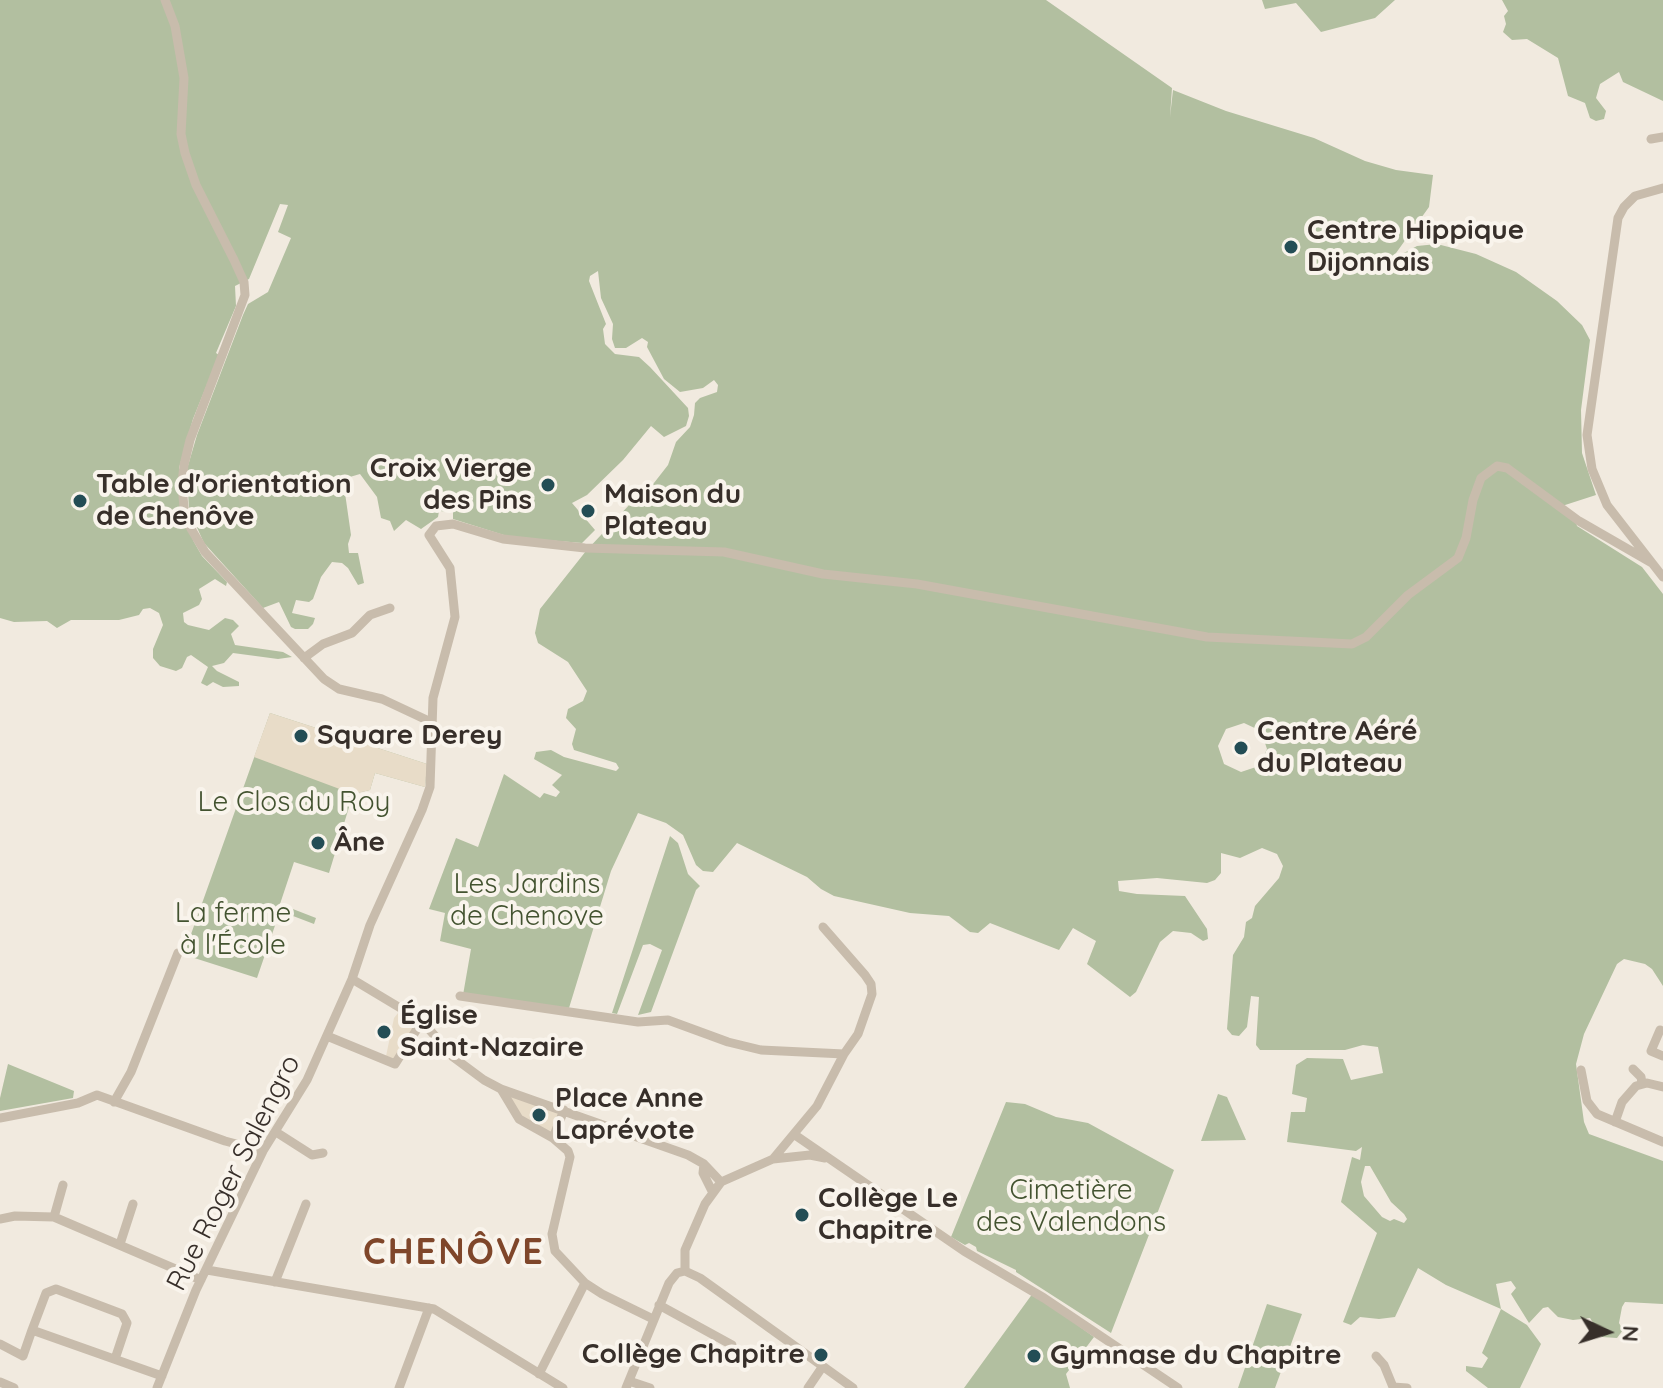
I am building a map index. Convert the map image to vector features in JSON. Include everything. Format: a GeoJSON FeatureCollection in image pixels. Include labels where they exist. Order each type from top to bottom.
{"type":"FeatureCollection","features":[{"type":"Feature","properties":{"kind":"street"},"geometry":{"type":"LineString","coordinates":[[165,0],[175,26],[184,78],[181,134],[185,153],[196,185],[244,282],[245,295],[190,440],[182,484],[184,508],[190,527],[205,552],[324,679],[339,689],[382,699],[431,722]]}},
{"type":"Feature","properties":{"kind":"street"},"geometry":{"type":"LineString","coordinates":[[1651,139],[1663,137]]}},
{"type":"Feature","properties":{"kind":"street"},"geometry":{"type":"LineString","coordinates":[[1663,188],[1635,196],[1618,218],[1587,423],[1592,469],[1605,500],[1663,577]]}},
{"type":"Feature","properties":{"kind":"street","name":"Rue Roger Salengro"},"geometry":{"type":"LineString","coordinates":[[157,1388],[201,1280],[263,1151],[307,1080],[327,1036],[352,979],[370,925],[430,787],[435,685],[455,617],[450,568],[430,538],[432,528],[453,524],[503,539],[585,548],[724,552],[823,574],[917,584],[1207,637],[1352,644],[1366,637],[1408,595],[1458,558],[1481,478],[1497,466],[1507,468],[1579,521],[1652,563]]}},
{"type":"Feature","properties":{"kind":"street"},"geometry":{"type":"LineString","coordinates":[[304,658],[323,644],[352,633],[370,615],[390,608]]}},
{"type":"Feature","properties":{"kind":"street"},"geometry":{"type":"LineString","coordinates":[[773,1159],[817,1106],[844,1054],[852,1045],[868,1009],[871,984],[823,927]]}},
{"type":"Feature","properties":{"kind":"street"},"geometry":{"type":"LineString","coordinates":[[114,1102],[131,1072],[178,953]]}},
{"type":"Feature","properties":{"kind":"street"},"geometry":{"type":"LineString","coordinates":[[352,979],[422,1021],[453,1057],[501,1089],[688,1155],[704,1164],[721,1182]]}},
{"type":"Feature","properties":{"kind":"street"},"geometry":{"type":"LineString","coordinates":[[460,996],[638,1022],[668,1020],[728,1042],[761,1050],[844,1054]]}},
{"type":"Feature","properties":{"kind":"street"},"geometry":{"type":"LineString","coordinates":[[327,1036],[395,1064],[422,1021]]}},
{"type":"Feature","properties":{"kind":"street"},"geometry":{"type":"LineString","coordinates":[[1660,1030],[1651,1051],[1663,1056]]}},
{"type":"Feature","properties":{"kind":"street"},"geometry":{"type":"LineString","coordinates":[[1633,1069],[1641,1077],[1642,1083]]}},
{"type":"Feature","properties":{"kind":"street"},"geometry":{"type":"LineString","coordinates":[[1581,1070],[1591,1109],[1663,1142]]}},
{"type":"Feature","properties":{"kind":"street"},"geometry":{"type":"LineString","coordinates":[[1642,1083],[1663,1087]]}},
{"type":"Feature","properties":{"kind":"street"},"geometry":{"type":"LineString","coordinates":[[1615,1122],[1622,1102],[1642,1083]]}},
{"type":"Feature","properties":{"kind":"street"},"geometry":{"type":"LineString","coordinates":[[501,1089],[519,1119],[553,1138],[568,1151],[570,1157],[552,1234],[555,1251],[585,1283],[653,1319]]}},
{"type":"Feature","properties":{"kind":"street"},"geometry":{"type":"LineString","coordinates":[[0,1118],[78,1103],[97,1095],[225,1141],[263,1151]]}},
{"type":"Feature","properties":{"kind":"street"},"geometry":{"type":"LineString","coordinates":[[553,1138],[564,1110]]}},
{"type":"Feature","properties":{"kind":"street"},"geometry":{"type":"LineString","coordinates":[[276,1132],[312,1155],[323,1153]]}},
{"type":"Feature","properties":{"kind":"street"},"geometry":{"type":"LineString","coordinates":[[795,1135],[964,1251],[1044,1298],[1178,1388]]}},
{"type":"Feature","properties":{"kind":"street"},"geometry":{"type":"LineString","coordinates":[[685,1271],[685,1250],[705,1204],[721,1182],[773,1159],[810,1155],[833,1159]]}},
{"type":"Feature","properties":{"kind":"street"},"geometry":{"type":"LineString","coordinates":[[704,1164],[703,1173],[713,1193]]}},
{"type":"Feature","properties":{"kind":"street"},"geometry":{"type":"LineString","coordinates":[[54,1217],[63,1185]]}},
{"type":"Feature","properties":{"kind":"street"},"geometry":{"type":"LineString","coordinates":[[120,1244],[133,1204]]}},
{"type":"Feature","properties":{"kind":"street"},"geometry":{"type":"LineString","coordinates":[[275,1282],[306,1204]]}},
{"type":"Feature","properties":{"kind":"street"},"geometry":{"type":"LineString","coordinates":[[0,1219],[15,1216],[54,1217],[201,1280]]}},
{"type":"Feature","properties":{"kind":"street"},"geometry":{"type":"LineString","coordinates":[[207,1270],[429,1308],[563,1388]]}},
{"type":"Feature","properties":{"kind":"street"},"geometry":{"type":"LineString","coordinates":[[650,1388],[628,1384],[673,1277],[685,1271]]}},
{"type":"Feature","properties":{"kind":"street"},"geometry":{"type":"LineString","coordinates":[[685,1271],[700,1278],[853,1388]]}},
{"type":"Feature","properties":{"kind":"street"},"geometry":{"type":"LineString","coordinates":[[539,1374],[585,1283]]}},
{"type":"Feature","properties":{"kind":"street"},"geometry":{"type":"LineString","coordinates":[[0,1344],[23,1356],[46,1293],[56,1289],[122,1314],[127,1323],[115,1359]]}},
{"type":"Feature","properties":{"kind":"street"},"geometry":{"type":"LineString","coordinates":[[659,1305],[732,1345]]}},
{"type":"Feature","properties":{"kind":"street"},"geometry":{"type":"LineString","coordinates":[[399,1388],[429,1308]]}},
{"type":"Feature","properties":{"kind":"street"},"geometry":{"type":"LineString","coordinates":[[32,1330],[162,1376]]}},
{"type":"Feature","properties":{"kind":"street"},"geometry":{"type":"LineString","coordinates":[[1376,1356],[1384,1365],[1392,1388],[1407,1388]]}},
{"type":"Feature","properties":{"kind":"street"},"geometry":{"type":"LineString","coordinates":[[808,1388],[823,1366]]}},
{"type":"Feature","properties":{"kind":"street"},"geometry":{"type":"LineString","coordinates":[[0,1382],[14,1388]]}},
{"type":"Feature","properties":{"kind":"green space","name":"Les Jardins de Chenove"},"geometry":{"type":"Polygon","coordinates":[[[0,0],[1046,0],[1172,88],[1170,117],[1173,90],[1226,111],[1314,138],[1365,161],[1396,170],[1433,175],[1429,207],[1391,260],[1417,246],[1437,244],[1476,254],[1516,272],[1557,301],[1582,325],[1590,340],[1581,410],[1582,453],[1596,495],[1562,506],[1575,518],[1577,526],[1642,567],[1663,594],[1663,986],[1645,964],[1624,959],[1617,964],[1584,1034],[1576,1064],[1584,1122],[1589,1134],[1663,1161],[1663,1304],[1625,1302],[1619,1323],[1623,1330],[1617,1338],[1602,1337],[1590,1318],[1573,1320],[1558,1317],[1548,1307],[1543,1308],[1529,1323],[1511,1294],[1516,1288],[1511,1281],[1496,1284],[1501,1309],[1446,1285],[1418,1268],[1395,1317],[1360,1317],[1351,1325],[1343,1322],[1377,1233],[1341,1202],[1352,1157],[1360,1160],[1362,1147],[1356,1151],[1287,1142],[1291,1112],[1305,1112],[1307,1098],[1292,1094],[1296,1065],[1307,1058],[1343,1059],[1351,1080],[1383,1073],[1378,1047],[1260,1050],[1256,1045],[1259,997],[1251,996],[1247,1027],[1239,1036],[1232,1035],[1227,1029],[1233,955],[1244,937],[1246,922],[1252,918],[1255,906],[1279,878],[1283,866],[1277,854],[1262,848],[1240,858],[1221,853],[1221,873],[1207,883],[1157,878],[1118,881],[1119,891],[1185,896],[1207,929],[1208,939],[1203,941],[1191,933],[1173,931],[1160,942],[1136,992],[1130,997],[1087,964],[1096,941],[1073,928],[1059,950],[990,923],[978,933],[970,932],[949,916],[910,913],[834,896],[807,877],[737,843],[713,872],[703,871],[696,865],[683,835],[666,823],[638,813],[611,871],[569,1008],[463,995],[471,949],[440,941],[445,913],[429,909],[456,838],[478,847],[504,774],[540,798],[544,793],[556,797],[560,792],[552,785],[562,775],[534,759],[536,752],[551,750],[564,757],[616,771],[619,768],[616,763],[574,750],[572,744],[576,729],[566,718],[568,709],[583,701],[587,691],[568,662],[538,643],[535,633],[540,609],[586,551],[630,504],[636,506],[668,465],[676,442],[690,427],[695,403],[717,392],[718,385],[714,380],[703,388],[680,392],[664,379],[647,347],[648,342],[642,338],[626,348],[615,348],[613,324],[601,298],[598,271],[590,276],[589,281],[606,324],[603,329],[605,344],[615,354],[639,357],[688,408],[689,416],[686,426],[664,437],[651,426],[623,460],[587,495],[572,503],[595,530],[582,543],[510,537],[453,519],[453,512],[439,511],[438,517],[421,529],[406,520],[394,531],[390,521],[381,518],[377,497],[360,474],[343,479],[351,535],[349,553],[358,553],[364,583],[358,585],[348,568],[342,563],[332,562],[321,577],[313,599],[309,602],[296,600],[292,613],[315,618],[313,624],[308,629],[295,629],[291,627],[279,602],[263,608],[204,543],[189,510],[187,469],[243,315],[248,304],[268,292],[291,238],[278,232],[288,205],[280,204],[249,279],[235,286],[236,306],[216,353],[219,355],[193,419],[179,468],[181,513],[202,556],[227,582],[226,586],[215,579],[199,589],[202,599],[199,605],[183,613],[184,622],[209,630],[225,618],[233,620],[239,626],[231,634],[235,645],[283,652],[292,657],[278,659],[233,653],[224,663],[212,666],[239,682],[239,686],[223,687],[213,682],[207,686],[201,683],[208,667],[191,655],[176,671],[160,666],[153,658],[153,649],[163,625],[159,613],[150,608],[143,609],[139,615],[119,620],[71,620],[57,628],[47,621],[14,622],[0,618],[0,0]],[[1244,723],[1226,729],[1218,746],[1224,764],[1241,772],[1259,766],[1267,749],[1261,731],[1244,723]],[[1365,1166],[1361,1182],[1364,1196],[1382,1217],[1404,1223],[1407,1219],[1404,1214],[1391,1202],[1370,1166],[1365,1166]]]}},
{"type":"Feature","properties":{"kind":"green space"},"geometry":{"type":"Polygon","coordinates":[[[1262,0],[1395,0],[1375,18],[1321,32],[1296,3],[1265,9],[1262,0]]]}},
{"type":"Feature","properties":{"kind":"green space"},"geometry":{"type":"Polygon","coordinates":[[[1502,0],[1663,0],[1663,101],[1623,82],[1619,72],[1600,84],[1596,98],[1606,111],[1604,119],[1596,121],[1590,118],[1585,103],[1568,96],[1558,58],[1527,39],[1512,40],[1503,32],[1506,24],[1504,16],[1508,11],[1502,0]]]}},
{"type":"Feature","properties":{"kind":"green space","name":"Le Clos du Roy"},"geometry":{"type":"Polygon","coordinates":[[[270,713],[427,764],[425,787],[375,773],[370,790],[353,794],[329,873],[294,862],[280,904],[316,918],[314,924],[280,911],[257,978],[188,956],[185,951],[270,713]]]}},
{"type":"Feature","properties":{"kind":"green space"},"geometry":{"type":"Polygon","coordinates":[[[670,836],[678,843],[688,874],[700,886],[651,1012],[638,1015],[662,950],[650,944],[643,945],[617,1014],[612,1013],[670,836]]]}},
{"type":"Feature","properties":{"kind":"green space"},"geometry":{"type":"Polygon","coordinates":[[[8,1064],[74,1091],[73,1098],[0,1111],[8,1064]]]}},
{"type":"Feature","properties":{"kind":"green space"},"geometry":{"type":"Polygon","coordinates":[[[1218,1094],[1227,1097],[1246,1140],[1201,1141],[1218,1094]]]}},
{"type":"Feature","properties":{"kind":"green space","name":"Cimetière des Valendons"},"geometry":{"type":"Polygon","coordinates":[[[1006,1102],[1025,1104],[1056,1117],[1088,1123],[1174,1170],[1111,1333],[1016,1270],[977,1251],[969,1243],[965,1245],[951,1237],[1006,1102]]]}},
{"type":"Feature","properties":{"kind":"green space","name":"Gymnase du Chapitre"},"geometry":{"type":"Polygon","coordinates":[[[1033,1293],[1094,1337],[1066,1374],[1070,1388],[964,1388],[1033,1293]]]}},
{"type":"Feature","properties":{"kind":"green space"},"geometry":{"type":"Polygon","coordinates":[[[1267,1304],[1302,1314],[1275,1388],[1238,1388],[1267,1304]]]}},
{"type":"Feature","properties":{"kind":"green space"},"geometry":{"type":"Polygon","coordinates":[[[1501,1309],[1527,1325],[1541,1344],[1520,1388],[1488,1388],[1466,1371],[1466,1366],[1482,1368],[1488,1358],[1482,1353],[1501,1309]]]}},
{"type":"Feature","properties":{"kind":"shaded area","name":"Square Derey"},"geometry":{"type":"Polygon","coordinates":[[[270,713],[427,764],[425,787],[375,773],[370,790],[353,794],[254,757],[270,713]]]}},
{"type":"Feature","properties":{"kind":"shaded area"},"geometry":{"type":"Polygon","coordinates":[[[402,1008],[422,1021],[395,1064],[385,1061],[394,1018],[402,1008]]]}},
{"type":"Feature","properties":{"kind":"shaded area","name":"Place Anne Laprévote"},"geometry":{"type":"Polygon","coordinates":[[[501,1089],[564,1110],[553,1138],[519,1119],[501,1089]]]}},
{"type":"Feature","properties":{"kind":"place","name":"Centre Hippique Dijonnais"},"geometry":{"type":"Point","coordinates":[1291,247]}},
{"type":"Feature","properties":{"kind":"place","name":"Croix Vierge des Pins"},"geometry":{"type":"Point","coordinates":[548,485]}},
{"type":"Feature","properties":{"kind":"place","name":"Table d'orientation de Chenôve"},"geometry":{"type":"Point","coordinates":[80,501]}},
{"type":"Feature","properties":{"kind":"place","name":"Maison du Plateau"},"geometry":{"type":"Point","coordinates":[588,511]}},
{"type":"Feature","properties":{"kind":"place","name":"Square Derey"},"geometry":{"type":"Point","coordinates":[301,736]}},
{"type":"Feature","properties":{"kind":"place","name":"Centre Aéré du Plateau"},"geometry":{"type":"Point","coordinates":[1241,748]}},
{"type":"Feature","properties":{"kind":"place","name":"Âne"},"geometry":{"type":"Point","coordinates":[318,843]}},
{"type":"Feature","properties":{"kind":"place","name":"Église Saint-Nazaire"},"geometry":{"type":"Point","coordinates":[384,1032]}},
{"type":"Feature","properties":{"kind":"place","name":"Place Anne Laprévote"},"geometry":{"type":"Point","coordinates":[539,1115]}},
{"type":"Feature","properties":{"kind":"place","name":"Collège Le Chapitre"},"geometry":{"type":"Point","coordinates":[802,1215]}},
{"type":"Feature","properties":{"kind":"place","name":"Collège Chapitre"},"geometry":{"type":"Point","coordinates":[821,1355]}},
{"type":"Feature","properties":{"kind":"place","name":"Gymnase du Chapitre"},"geometry":{"type":"Point","coordinates":[1034,1356]}},
{"type":"Feature","properties":{"kind":"district","name":"CHENÔVE"},"geometry":{"type":"Point","coordinates":[454,1253]}},
{"type":"Feature","properties":{"kind":"park label","name":"La ferme à l'École"},"geometry":{"type":"Point","coordinates":[233,930]}}]}
